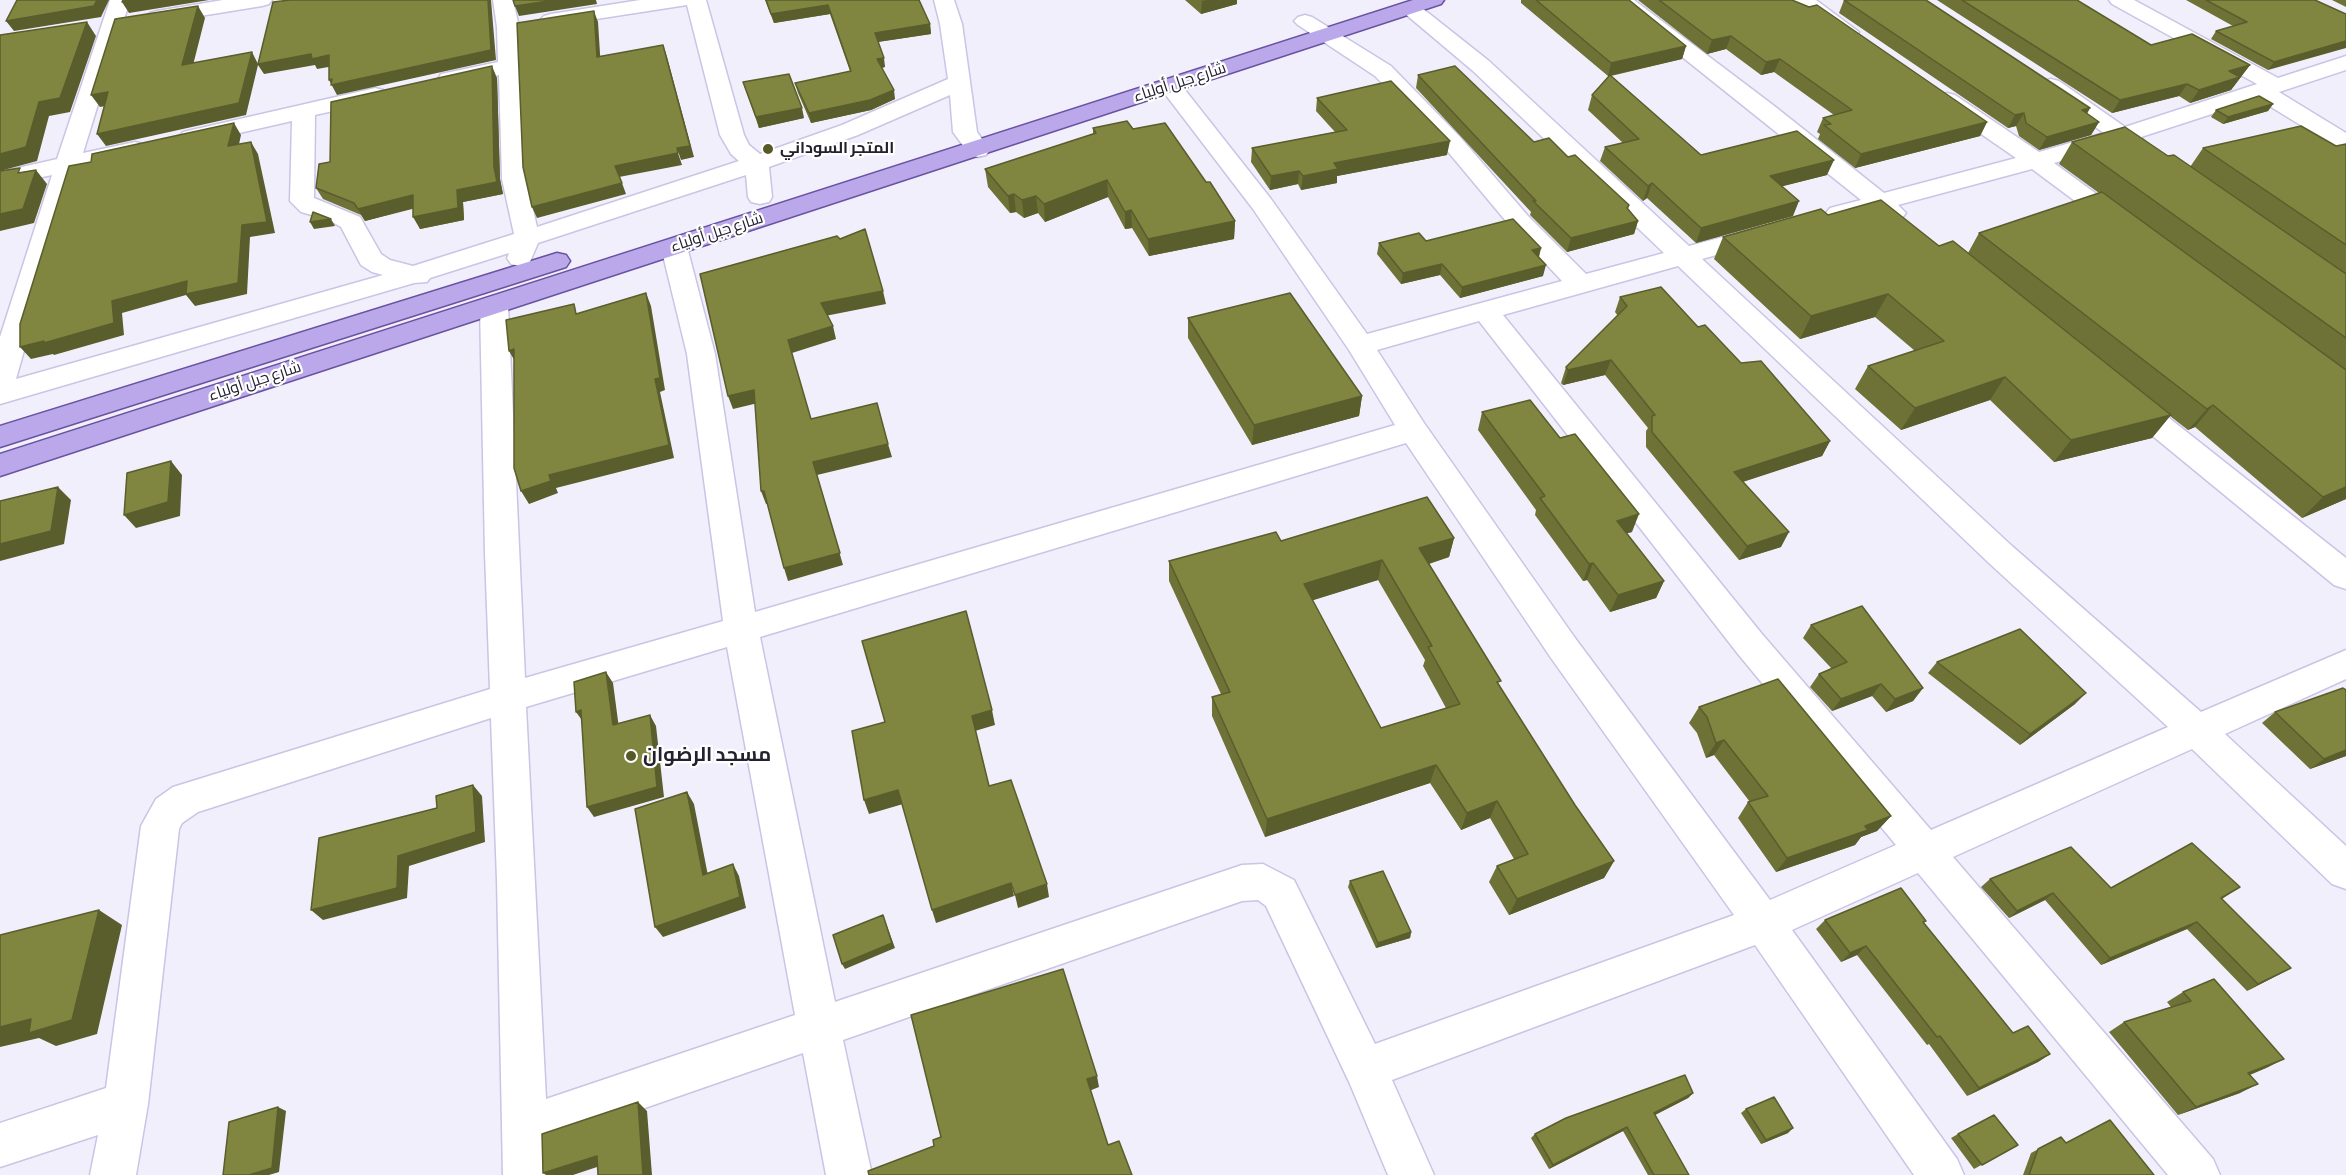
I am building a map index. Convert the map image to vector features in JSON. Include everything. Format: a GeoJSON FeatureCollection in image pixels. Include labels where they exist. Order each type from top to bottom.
{"type":"FeatureCollection","features":[{"type":"Feature","properties":{"kind":"main road","name":"شارع جبل أولياء"},"geometry":{"type":"LineString","coordinates":[[0,465],[674,247],[1305,21],[1376,0]]}},
{"type":"Feature","properties":{"kind":"main road","name":"شارع جبل أولياء"},"geometry":{"type":"LineString","coordinates":[[0,437],[760,197],[1170,86],[1422,4]]}},
{"type":"Feature","properties":{"kind":"street"},"geometry":{"type":"LineString","coordinates":[[0,387],[24,301],[67,165],[101,26],[120,0]]}},
{"type":"Feature","properties":{"kind":"street"},"geometry":{"type":"LineString","coordinates":[[101,26],[262,0]]}},
{"type":"Feature","properties":{"kind":"street"},"geometry":{"type":"LineString","coordinates":[[503,0],[508,27],[514,179],[527,237],[515,274]]}},
{"type":"Feature","properties":{"kind":"street"},"geometry":{"type":"LineString","coordinates":[[508,27],[680,0]]}},
{"type":"Feature","properties":{"kind":"street"},"geometry":{"type":"LineString","coordinates":[[696,0],[732,135],[740,149],[757,164],[760,197]]}},
{"type":"Feature","properties":{"kind":"street"},"geometry":{"type":"LineString","coordinates":[[944,0],[951,24],[971,141]]}},
{"type":"Feature","properties":{"kind":"street"},"geometry":{"type":"LineString","coordinates":[[1621,0],[1765,110],[1913,229]]}},
{"type":"Feature","properties":{"kind":"street"},"geometry":{"type":"LineString","coordinates":[[1802,0],[1867,46]]}},
{"type":"Feature","properties":{"kind":"street"},"geometry":{"type":"LineString","coordinates":[[2119,0],[2270,89],[2346,143]]}},
{"type":"Feature","properties":{"kind":"street"},"geometry":{"type":"LineString","coordinates":[[1422,4],[1481,66],[1683,257],[1810,373],[2001,555],[2195,729],[2346,871]]}},
{"type":"Feature","properties":{"kind":"street"},"geometry":{"type":"LineString","coordinates":[[1305,21],[1383,71],[1452,142],[1519,221],[1581,285]]}},
{"type":"Feature","properties":{"kind":"street"},"geometry":{"type":"LineString","coordinates":[[1821,218],[2036,161],[2270,89],[2346,63]]}},
{"type":"Feature","properties":{"kind":"street"},"geometry":{"type":"LineString","coordinates":[[429,83],[509,66]]}},
{"type":"Feature","properties":{"kind":"street"},"geometry":{"type":"LineString","coordinates":[[2032,73],[2151,155]]}},
{"type":"Feature","properties":{"kind":"street"},"geometry":{"type":"LineString","coordinates":[[0,394],[413,274],[757,164],[849,130],[960,82]]}},
{"type":"Feature","properties":{"kind":"street"},"geometry":{"type":"LineString","coordinates":[[1923,84],[2036,161],[2146,242]]}},
{"type":"Feature","properties":{"kind":"street"},"geometry":{"type":"LineString","coordinates":[[1170,86],[1262,204],[1360,345],[1413,430],[1563,648],[1763,923],[1941,1175]]}},
{"type":"Feature","properties":{"kind":"street"},"geometry":{"type":"LineString","coordinates":[[0,179],[395,91]]}},
{"type":"Feature","properties":{"kind":"street"},"geometry":{"type":"LineString","coordinates":[[304,111],[302,201],[310,207],[338,215],[351,222],[370,259],[381,266],[425,279],[413,306]]}},
{"type":"Feature","properties":{"kind":"street"},"geometry":{"type":"LineString","coordinates":[[1360,345],[1786,228]]}},
{"type":"Feature","properties":{"kind":"street"},"geometry":{"type":"LineString","coordinates":[[674,247],[701,354],[741,628],[774,806],[849,1175]]}},
{"type":"Feature","properties":{"kind":"street"},"geometry":{"type":"LineString","coordinates":[[494,305],[507,698],[517,880],[526,1175]]}},
{"type":"Feature","properties":{"kind":"street"},"geometry":{"type":"LineString","coordinates":[[1486,312],[1750,644],[2197,1175]]}},
{"type":"Feature","properties":{"kind":"street"},"geometry":{"type":"LineString","coordinates":[[2108,384],[2346,576]]}},
{"type":"Feature","properties":{"kind":"street"},"geometry":{"type":"LineString","coordinates":[[113,1175],[126,1104],[160,826],[169,811],[186,799],[507,698],[741,628],[982,560],[1413,430]]}},
{"type":"Feature","properties":{"kind":"street"},"geometry":{"type":"LineString","coordinates":[[1365,1069],[1763,923],[1926,852],[2195,729],[2346,664]]}},
{"type":"Feature","properties":{"kind":"street"},"geometry":{"type":"LineString","coordinates":[[524,1128],[820,1029],[1242,883],[1263,882],[1280,893],[1365,1069],[1411,1175]]}},
{"type":"Feature","properties":{"kind":"street"},"geometry":{"type":"LineString","coordinates":[[0,1145],[126,1104]]}},
{"type":"Feature","properties":{"kind":"building"},"geometry":{"type":"Polygon","coordinates":[[[17,0],[97,0],[94,6],[6,21],[17,0]]]}},
{"type":"Feature","properties":{"kind":"building"},"geometry":{"type":"Polygon","coordinates":[[[290,0],[488,0],[491,50],[331,85],[329,55],[312,59],[311,54],[258,64],[273,2],[290,0]]]}},
{"type":"Feature","properties":{"kind":"building"},"geometry":{"type":"Polygon","coordinates":[[[513,0],[556,0],[515,6],[513,0]]]}},
{"type":"Feature","properties":{"kind":"building"},"geometry":{"type":"Polygon","coordinates":[[[766,0],[919,0],[930,24],[875,33],[884,58],[877,59],[894,90],[870,100],[809,113],[795,83],[851,71],[828,5],[771,14],[766,0]]]}},
{"type":"Feature","properties":{"kind":"building"},"geometry":{"type":"Polygon","coordinates":[[[1536,0],[1629,0],[1686,46],[1611,63],[1536,0]]]}},
{"type":"Feature","properties":{"kind":"building"},"geometry":{"type":"Polygon","coordinates":[[[1659,0],[1792,0],[1809,7],[1817,5],[1987,122],[1861,154],[1824,125],[1831,124],[1823,118],[1852,110],[1780,59],[1766,62],[1731,36],[1712,40],[1659,0]]]}},
{"type":"Feature","properties":{"kind":"building"},"geometry":{"type":"Polygon","coordinates":[[[1844,0],[1926,0],[2090,108],[2082,110],[2099,122],[2047,137],[2026,123],[2024,113],[2015,115],[1844,0]]]}},
{"type":"Feature","properties":{"kind":"building"},"geometry":{"type":"Polygon","coordinates":[[[1962,0],[2077,0],[2151,45],[2192,34],[2250,65],[2229,71],[2240,77],[2199,90],[2187,84],[2120,100],[1962,0]]]}},
{"type":"Feature","properties":{"kind":"building"},"geometry":{"type":"Polygon","coordinates":[[[2206,0],[2315,0],[2346,14],[2346,41],[2274,62],[2216,31],[2247,22],[2206,0]]]}},
{"type":"Feature","properties":{"kind":"building"},"geometry":{"type":"Polygon","coordinates":[[[198,6],[182,65],[252,52],[239,103],[97,134],[108,92],[91,95],[115,19],[198,6]]]}},
{"type":"Feature","properties":{"kind":"building"},"geometry":{"type":"Polygon","coordinates":[[[594,11],[597,57],[663,45],[690,146],[677,148],[678,153],[615,166],[622,183],[532,207],[523,167],[517,23],[594,11]]]}},
{"type":"Feature","properties":{"kind":"building"},"geometry":{"type":"Polygon","coordinates":[[[87,22],[60,98],[39,102],[26,147],[0,154],[0,35],[87,22]]]}},
{"type":"Feature","properties":{"kind":"building"},"geometry":{"type":"Polygon","coordinates":[[[492,66],[494,167],[497,182],[457,190],[458,208],[413,217],[413,195],[358,209],[354,203],[316,188],[319,164],[330,162],[331,102],[492,66]]]}},
{"type":"Feature","properties":{"kind":"building"},"geometry":{"type":"Polygon","coordinates":[[[1455,66],[1534,142],[1549,138],[1568,157],[1575,155],[1629,205],[1627,208],[1638,221],[1571,238],[1533,201],[1536,201],[1418,75],[1455,66]]]}},
{"type":"Feature","properties":{"kind":"building"},"geometry":{"type":"Polygon","coordinates":[[[789,74],[802,108],[756,117],[743,82],[789,74]]]}},
{"type":"Feature","properties":{"kind":"building"},"geometry":{"type":"Polygon","coordinates":[[[1610,75],[1701,155],[1797,131],[1834,160],[1770,176],[1799,201],[1701,228],[1652,183],[1648,186],[1605,147],[1639,139],[1592,95],[1610,75]]]}},
{"type":"Feature","properties":{"kind":"building"},"geometry":{"type":"Polygon","coordinates":[[[1391,81],[1450,141],[1334,163],[1338,169],[1303,176],[1299,171],[1271,176],[1252,148],[1347,130],[1317,98],[1391,81]]]}},
{"type":"Feature","properties":{"kind":"building"},"geometry":{"type":"Polygon","coordinates":[[[2259,96],[2273,104],[2228,117],[2216,110],[2259,96]]]}},
{"type":"Feature","properties":{"kind":"building"},"geometry":{"type":"Polygon","coordinates":[[[1127,121],[1133,129],[1165,123],[1206,182],[1210,182],[1235,221],[1148,239],[1131,210],[1125,212],[1107,180],[1044,204],[1036,196],[1022,200],[1014,194],[1008,196],[985,169],[1096,133],[1093,128],[1127,121]]]}},
{"type":"Feature","properties":{"kind":"building"},"geometry":{"type":"Polygon","coordinates":[[[234,123],[228,146],[251,142],[267,222],[242,225],[238,283],[186,294],[187,281],[112,301],[114,323],[44,343],[44,341],[20,347],[20,324],[69,166],[91,162],[92,154],[234,123]]]}},
{"type":"Feature","properties":{"kind":"building"},"geometry":{"type":"Polygon","coordinates":[[[2301,126],[2336,146],[2346,144],[2346,245],[2203,148],[2301,126]]]}},
{"type":"Feature","properties":{"kind":"building"},"geometry":{"type":"Polygon","coordinates":[[[2125,127],[2168,156],[2174,155],[2346,274],[2346,338],[2072,142],[2125,127]]]}},
{"type":"Feature","properties":{"kind":"building"},"geometry":{"type":"Polygon","coordinates":[[[20,168],[18,173],[36,170],[23,209],[0,214],[0,171],[20,168]]]}},
{"type":"Feature","properties":{"kind":"building"},"geometry":{"type":"Polygon","coordinates":[[[2102,192],[2346,370],[2346,487],[2323,497],[2213,405],[2207,409],[1979,233],[2102,192]]]}},
{"type":"Feature","properties":{"kind":"building"},"geometry":{"type":"Polygon","coordinates":[[[1881,200],[1939,246],[1953,241],[2171,415],[2071,440],[2005,377],[1915,408],[1868,366],[1944,341],[1888,294],[1811,316],[1723,237],[1821,209],[1828,215],[1881,200]]]}},
{"type":"Feature","properties":{"kind":"building"},"geometry":{"type":"Polygon","coordinates":[[[313,212],[331,219],[310,222],[313,212]]]}},
{"type":"Feature","properties":{"kind":"building"},"geometry":{"type":"Polygon","coordinates":[[[1513,219],[1541,248],[1532,250],[1546,265],[1462,287],[1442,264],[1403,273],[1379,243],[1419,233],[1426,241],[1513,219]]]}},
{"type":"Feature","properties":{"kind":"building"},"geometry":{"type":"Polygon","coordinates":[[[865,229],[883,291],[821,303],[833,326],[788,340],[811,419],[877,403],[888,444],[813,462],[840,553],[784,568],[764,491],[761,491],[754,390],[728,396],[700,274],[837,236],[840,239],[865,229]]]}},
{"type":"Feature","properties":{"kind":"building"},"geometry":{"type":"Polygon","coordinates":[[[1661,287],[1698,327],[1705,325],[1741,363],[1761,361],[1830,441],[1734,472],[1789,532],[1747,546],[1652,432],[1652,416],[1655,415],[1611,360],[1568,370],[1566,367],[1627,306],[1620,297],[1661,287]]]}},
{"type":"Feature","properties":{"kind":"building"},"geometry":{"type":"Polygon","coordinates":[[[646,293],[660,378],[655,379],[669,445],[549,475],[551,481],[521,491],[514,468],[514,349],[509,351],[506,320],[574,304],[576,314],[646,293]]]}},
{"type":"Feature","properties":{"kind":"building"},"geometry":{"type":"Polygon","coordinates":[[[1290,293],[1362,396],[1254,425],[1188,318],[1290,293]]]}},
{"type":"Feature","properties":{"kind":"building"},"geometry":{"type":"Polygon","coordinates":[[[1530,400],[1560,438],[1575,434],[1639,514],[1617,521],[1664,581],[1618,595],[1593,563],[1589,564],[1540,498],[1545,496],[1482,412],[1530,400]]]}},
{"type":"Feature","properties":{"kind":"building"},"geometry":{"type":"Polygon","coordinates":[[[171,461],[168,502],[124,515],[127,473],[171,461]]]}},
{"type":"Feature","properties":{"kind":"building"},"geometry":{"type":"Polygon","coordinates":[[[58,487],[51,531],[0,544],[0,501],[58,487]]]}},
{"type":"Feature","properties":{"kind":"building"},"geometry":{"type":"Polygon","coordinates":[[[1427,497],[1454,538],[1419,548],[1501,681],[1497,682],[1575,805],[1614,861],[1517,899],[1497,866],[1528,854],[1497,801],[1467,813],[1436,765],[1267,819],[1212,697],[1230,692],[1169,561],[1276,532],[1281,541],[1427,497]],[[1382,560],[1304,584],[1381,728],[1460,704],[1428,647],[1432,646],[1382,560]]]}},
{"type":"Feature","properties":{"kind":"building"},"geometry":{"type":"Polygon","coordinates":[[[1862,606],[1923,688],[1895,699],[1881,684],[1841,699],[1819,674],[1847,662],[1811,625],[1862,606]]]}},
{"type":"Feature","properties":{"kind":"building"},"geometry":{"type":"Polygon","coordinates":[[[966,611],[992,710],[972,716],[989,786],[1011,780],[1047,884],[1015,895],[1011,883],[932,910],[898,790],[864,800],[852,731],[885,722],[862,641],[966,611]]]}},
{"type":"Feature","properties":{"kind":"building"},"geometry":{"type":"Polygon","coordinates":[[[2020,629],[2086,693],[2030,734],[1937,662],[2020,629]]]}},
{"type":"Feature","properties":{"kind":"building"},"geometry":{"type":"Polygon","coordinates":[[[606,672],[613,725],[650,715],[657,787],[587,807],[581,710],[576,712],[574,682],[606,672]]]}},
{"type":"Feature","properties":{"kind":"building"},"geometry":{"type":"Polygon","coordinates":[[[1778,679],[1891,816],[1865,826],[1868,830],[1787,858],[1748,802],[1768,796],[1724,740],[1716,743],[1707,717],[1699,707],[1778,679]]]}},
{"type":"Feature","properties":{"kind":"building"},"geometry":{"type":"Polygon","coordinates":[[[2343,688],[2346,690],[2346,750],[2324,759],[2275,712],[2343,688]]]}},
{"type":"Feature","properties":{"kind":"building"},"geometry":{"type":"Polygon","coordinates":[[[473,785],[476,832],[398,856],[397,888],[311,910],[319,838],[437,808],[436,796],[473,785]]]}},
{"type":"Feature","properties":{"kind":"building"},"geometry":{"type":"Polygon","coordinates":[[[687,792],[703,875],[733,864],[740,897],[655,927],[635,809],[687,792]]]}},
{"type":"Feature","properties":{"kind":"building"},"geometry":{"type":"Polygon","coordinates":[[[2192,843],[2240,887],[2221,898],[2291,968],[2258,984],[2197,922],[2110,958],[2053,893],[2017,911],[1990,879],[2071,847],[2111,888],[2192,843]]]}},
{"type":"Feature","properties":{"kind":"building"},"geometry":{"type":"Polygon","coordinates":[[[1383,871],[1411,932],[1378,943],[1350,881],[1383,871]]]}},
{"type":"Feature","properties":{"kind":"building"},"geometry":{"type":"Polygon","coordinates":[[[1901,888],[1926,921],[1923,922],[2013,1033],[2028,1026],[2050,1054],[1979,1088],[1940,1036],[1937,1037],[1866,946],[1850,953],[1825,920],[1901,888]]]}},
{"type":"Feature","properties":{"kind":"building"},"geometry":{"type":"Polygon","coordinates":[[[99,910],[72,1020],[29,1033],[31,1019],[0,1027],[0,935],[99,910]]]}},
{"type":"Feature","properties":{"kind":"building"},"geometry":{"type":"Polygon","coordinates":[[[883,915],[892,943],[842,964],[833,935],[883,915]]]}},
{"type":"Feature","properties":{"kind":"building"},"geometry":{"type":"Polygon","coordinates":[[[1063,969],[1097,1076],[1087,1079],[1108,1145],[1119,1141],[1132,1175],[869,1175],[868,1171],[934,1146],[933,1140],[941,1137],[911,1015],[1063,969]]]}},
{"type":"Feature","properties":{"kind":"building"},"geometry":{"type":"Polygon","coordinates":[[[2214,979],[2284,1059],[2248,1073],[2258,1084],[2196,1107],[2124,1022],[2191,1001],[2183,992],[2214,979]]]}},
{"type":"Feature","properties":{"kind":"building"},"geometry":{"type":"Polygon","coordinates":[[[1685,1075],[1693,1093],[1654,1113],[1689,1175],[1654,1175],[1627,1127],[1553,1165],[1535,1134],[1566,1118],[1685,1075]]]}},
{"type":"Feature","properties":{"kind":"building"},"geometry":{"type":"Polygon","coordinates":[[[1774,1097],[1793,1128],[1766,1140],[1746,1109],[1774,1097]]]}},
{"type":"Feature","properties":{"kind":"building"},"geometry":{"type":"Polygon","coordinates":[[[638,1102],[643,1175],[598,1175],[597,1156],[543,1173],[542,1134],[638,1102]]]}},
{"type":"Feature","properties":{"kind":"building"},"geometry":{"type":"Polygon","coordinates":[[[278,1107],[272,1168],[249,1175],[223,1175],[229,1122],[278,1107]]]}},
{"type":"Feature","properties":{"kind":"building"},"geometry":{"type":"Polygon","coordinates":[[[1994,1115],[2018,1145],[1982,1165],[1958,1134],[1994,1115]]]}},
{"type":"Feature","properties":{"kind":"building"},"geometry":{"type":"Polygon","coordinates":[[[2110,1120],[2154,1175],[2029,1175],[2038,1149],[2061,1137],[2066,1143],[2110,1120]]]}},
{"type":"Feature","properties":{"kind":"place","name":"المتجر السوداني"},"geometry":{"type":"Point","coordinates":[768,149]}},
{"type":"Feature","properties":{"kind":"place","name":"مسجد الرضوان"},"geometry":{"type":"Point","coordinates":[631,756]}}]}
